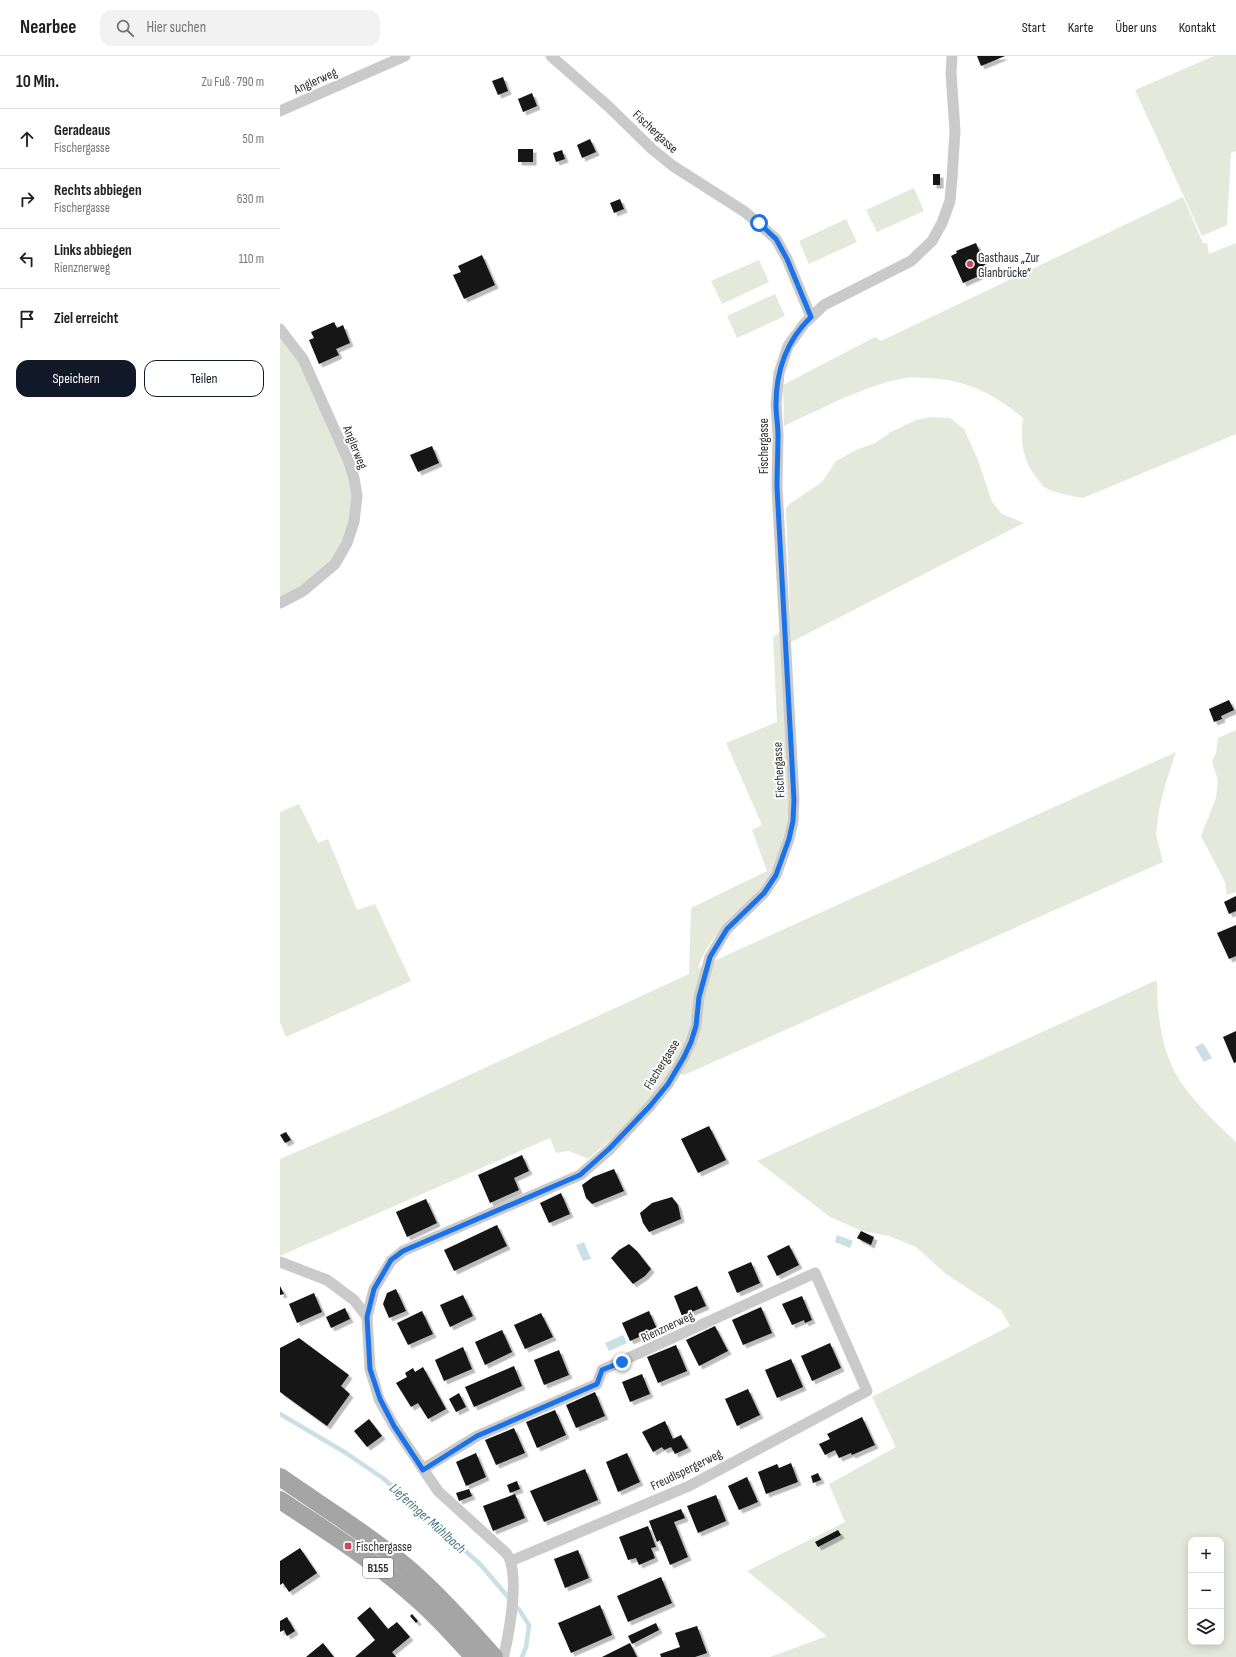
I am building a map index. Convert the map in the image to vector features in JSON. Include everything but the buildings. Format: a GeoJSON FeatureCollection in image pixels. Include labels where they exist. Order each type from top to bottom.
{"type":"FeatureCollection","features":[{"type":"Feature","properties":{"kind":"main road","name":"B155"},"geometry":{"type":"LineString","coordinates":[[280,1477],[408,1568],[432,1589],[499,1656]]}},
{"type":"Feature","properties":{"kind":"main road","name":"B155"},"geometry":{"type":"LineString","coordinates":[[280,1500],[387,1574],[416,1597],[444,1624],[474,1657]]}},
{"type":"Feature","properties":{"kind":"street","name":"Anglerweg"},"geometry":{"type":"LineString","coordinates":[[280,111],[405,56]]}},
{"type":"Feature","properties":{"kind":"street","name":"Fischergasse"},"geometry":{"type":"LineString","coordinates":[[551,56],[608,106],[652,149],[673,166],[745,212],[776,239],[787,259],[811,317]]}},
{"type":"Feature","properties":{"kind":"street","name":"Fischergasse"},"geometry":{"type":"LineString","coordinates":[[511,1561],[506,1553],[438,1491],[394,1426],[380,1399],[370,1369],[367,1317],[374,1289],[391,1260],[403,1251],[580,1175],[610,1148],[668,1084],[684,1057],[696,1026],[699,997],[710,957],[727,929],[764,893],[776,875],[789,839],[793,821],[794,800],[777,487],[778,435],[776,404],[778,372],[788,346],[804,324],[824,305],[911,261],[932,241],[942,223],[950,201],[955,131],[950,73],[952,56]]}},
{"type":"Feature","properties":{"kind":"street","name":"Anglerweg"},"geometry":{"type":"LineString","coordinates":[[280,329],[303,360],[349,462],[357,496],[354,522],[350,536],[335,564],[303,591],[280,603]]}},
{"type":"Feature","properties":{"kind":"street"},"geometry":{"type":"LineString","coordinates":[[280,1262],[327,1280],[354,1300],[367,1317]]}},
{"type":"Feature","properties":{"kind":"street","name":"Rienznerweg"},"geometry":{"type":"LineString","coordinates":[[423,1470],[477,1436],[597,1384],[602,1370],[816,1273],[868,1391]]}},
{"type":"Feature","properties":{"kind":"street","name":"Freudlspergerweg"},"geometry":{"type":"LineString","coordinates":[[511,1561],[689,1486],[868,1391]]}},
{"type":"Feature","properties":{"kind":"street"},"geometry":{"type":"LineString","coordinates":[[499,1656],[511,1613],[513,1574],[511,1561]]}},
{"type":"Feature","properties":{"kind":"shaded area"},"geometry":{"type":"Polygon","coordinates":[[[1214,56],[1236,56],[1236,151],[1231,153],[1227,225],[1202,236],[1135,90],[1214,56]]]}},
{"type":"Feature","properties":{"kind":"shaded area"},"geometry":{"type":"Polygon","coordinates":[[[914,188],[924,211],[877,232],[866,210],[914,188]]]}},
{"type":"Feature","properties":{"kind":"shaded area"},"geometry":{"type":"Polygon","coordinates":[[[1183,197],[1203,243],[1207,243],[1209,254],[1236,243],[1236,434],[1083,498],[1052,491],[1044,487],[1036,477],[1028,464],[1023,449],[1023,418],[1001,401],[979,389],[955,382],[941,379],[905,378],[889,382],[843,398],[784,426],[783,385],[875,337],[881,341],[1183,197]]]}},
{"type":"Feature","properties":{"kind":"shaded area"},"geometry":{"type":"Polygon","coordinates":[[[846,219],[857,242],[809,264],[799,241],[846,219]]]}},
{"type":"Feature","properties":{"kind":"shaded area"},"geometry":{"type":"Polygon","coordinates":[[[759,260],[769,282],[722,304],[711,281],[759,260]]]}},
{"type":"Feature","properties":{"kind":"shaded area"},"geometry":{"type":"Polygon","coordinates":[[[775,294],[785,316],[737,338],[727,316],[775,294]]]}},
{"type":"Feature","properties":{"kind":"shaded area"},"geometry":{"type":"Polygon","coordinates":[[[280,335],[288,344],[305,373],[352,482],[352,508],[346,536],[333,562],[314,578],[280,600],[280,335]]]}},
{"type":"Feature","properties":{"kind":"shaded area"},"geometry":{"type":"Polygon","coordinates":[[[932,417],[950,418],[964,429],[978,460],[992,502],[1002,514],[1024,523],[791,642],[786,508],[822,482],[836,461],[856,450],[875,443],[891,432],[916,420],[932,417]]]}},
{"type":"Feature","properties":{"kind":"shaded area"},"geometry":{"type":"Polygon","coordinates":[[[780,632],[789,799],[784,835],[776,860],[769,875],[761,887],[721,929],[704,953],[698,968],[1176,752],[1159,810],[1156,834],[1163,862],[684,1075],[670,1072],[651,1101],[618,1134],[588,1159],[569,1151],[556,1153],[550,1138],[280,1256],[280,1159],[389,1112],[689,974],[691,908],[767,871],[752,830],[762,825],[726,743],[777,722],[773,637],[780,632]]]}},
{"type":"Feature","properties":{"kind":"shaded area"},"geometry":{"type":"Polygon","coordinates":[[[1236,730],[1236,892],[1227,895],[1225,882],[1201,836],[1216,798],[1218,780],[1212,762],[1216,753],[1218,738],[1236,730]]]}},
{"type":"Feature","properties":{"kind":"shaded area"},"geometry":{"type":"Polygon","coordinates":[[[299,804],[318,843],[328,839],[357,910],[375,904],[411,981],[286,1037],[280,1023],[280,812],[299,804]]]}},
{"type":"Feature","properties":{"kind":"shaded area"},"geometry":{"type":"Polygon","coordinates":[[[1157,980],[1159,1019],[1168,1057],[1180,1081],[1192,1097],[1236,1142],[1236,1657],[770,1657],[827,1636],[747,1571],[845,1522],[829,1484],[896,1447],[872,1397],[1010,1326],[1001,1310],[946,1274],[916,1247],[889,1236],[862,1231],[830,1217],[757,1161],[1157,980]]]}},
{"type":"Feature","properties":{"kind":"water"},"geometry":{"type":"Polygon","coordinates":[[[1203,1043],[1212,1058],[1204,1062],[1195,1047],[1203,1043]]]}},
{"type":"Feature","properties":{"kind":"water"},"geometry":{"type":"Polygon","coordinates":[[[837,1235],[853,1241],[850,1248],[835,1242],[837,1235]]]}},
{"type":"Feature","properties":{"kind":"water"},"geometry":{"type":"Polygon","coordinates":[[[584,1242],[591,1259],[583,1261],[576,1245],[584,1242]]]}},
{"type":"Feature","properties":{"kind":"water"},"geometry":{"type":"Polygon","coordinates":[[[623,1335],[627,1343],[609,1351],[605,1343],[623,1335]]]}},
{"type":"Feature","properties":{"kind":"waterway","name":"Lieferinger Mühlbach"},"geometry":{"type":"LineString","coordinates":[[280,1414],[346,1453],[384,1479],[480,1564],[520,1611],[529,1625],[526,1647],[522,1657]]}},
{"type":"Feature","properties":{"kind":"place","name":"Gasthaus „Zur Glanbrücke“"},"geometry":{"type":"Point","coordinates":[970,264]}},
{"type":"Feature","properties":{"kind":"place","name":"Fischergasse"},"geometry":{"type":"Point","coordinates":[348,1546]}},
{"type":"Feature","properties":{"kind":"route"},"geometry":{"type":"LineString","coordinates":[[622,1362],[602,1370],[597,1384],[477,1436],[423,1470],[394,1426],[380,1399],[370,1369],[367,1317],[374,1289],[391,1260],[403,1251],[580,1175],[610,1148],[650,1106],[668,1084],[691,1042],[696,1026],[699,997],[710,957],[727,929],[764,893],[776,875],[783,857],[793,821],[794,800],[777,487],[778,435],[776,404],[778,372],[788,346],[811,317],[787,259],[776,239],[759,223]]}}]}
